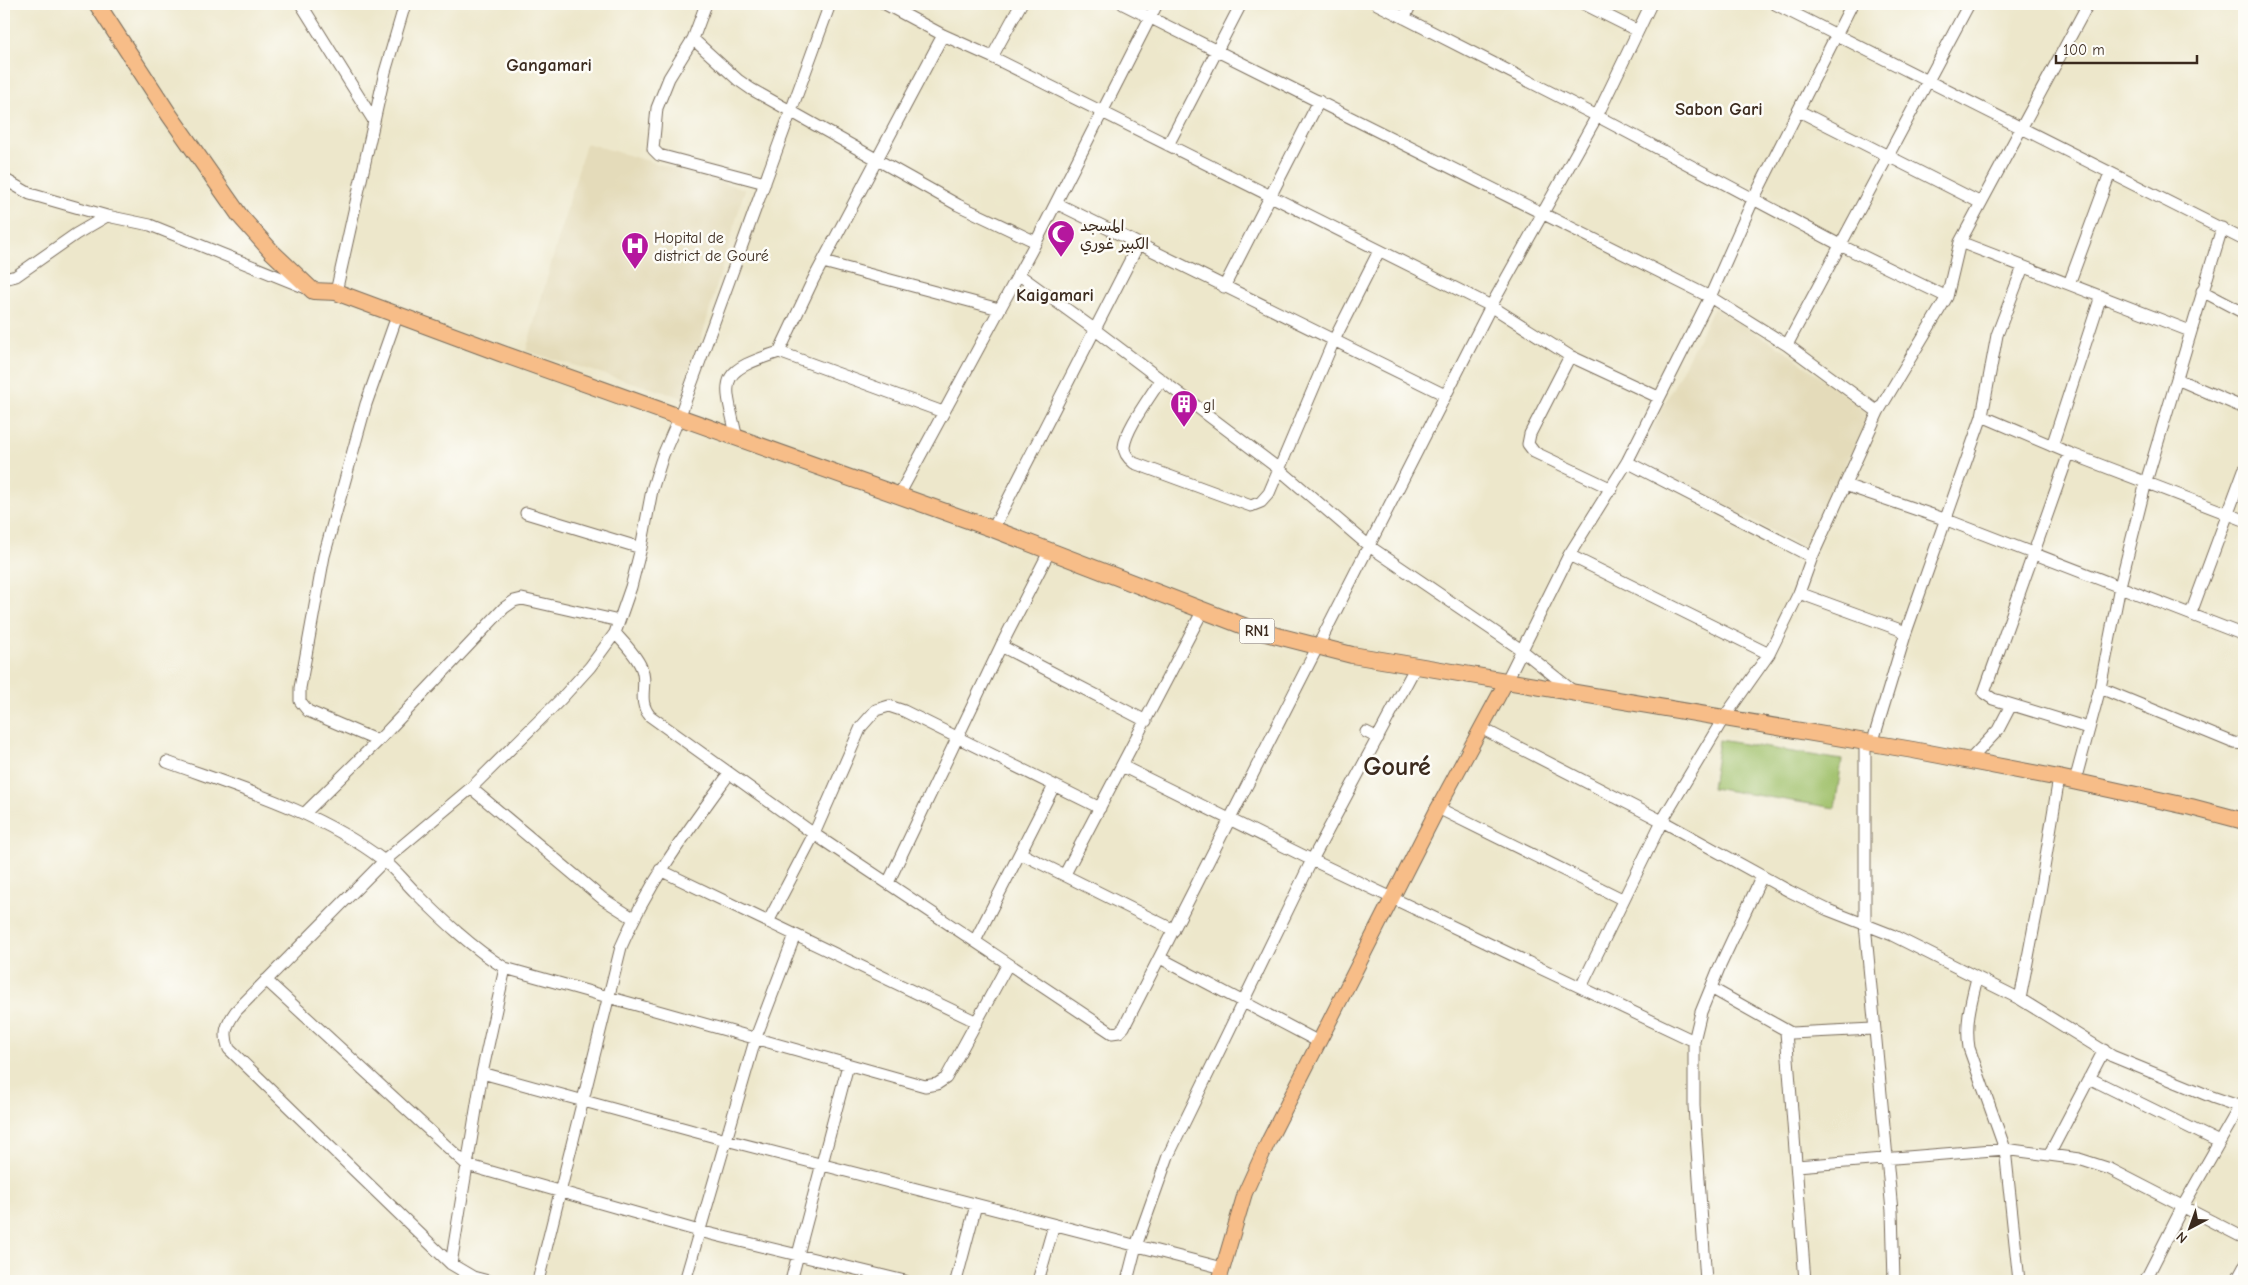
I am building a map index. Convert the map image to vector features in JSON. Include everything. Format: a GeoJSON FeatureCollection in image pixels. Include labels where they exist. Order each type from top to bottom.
{"type":"FeatureCollection","features":[{"type":"Feature","properties":{"kind":"highway"},"geometry":{"type":"LineString","coordinates":[[97,4],[199,159],[240,216],[272,252],[313,291]]}},
{"type":"Feature","properties":{"kind":"highway","name":"RN1"},"geometry":{"type":"LineString","coordinates":[[313,291],[336,292],[737,439],[993,529],[1254,630],[1319,648],[1506,682],[1869,743],[2067,780],[2191,807],[2244,821]]}},
{"type":"Feature","properties":{"kind":"main road"},"geometry":{"type":"LineString","coordinates":[[1221,1275],[1245,1193],[1269,1140],[1438,808],[1506,682]]}},
{"type":"Feature","properties":{"kind":"street"},"geometry":{"type":"LineString","coordinates":[[301,4],[374,121]]}},
{"type":"Feature","properties":{"kind":"street"},"geometry":{"type":"LineString","coordinates":[[336,292],[374,121],[404,4]]}},
{"type":"Feature","properties":{"kind":"street"},"geometry":{"type":"LineString","coordinates":[[488,1281],[473,1277],[451,1264],[229,1049],[224,1036],[227,1025],[236,1011],[266,980],[384,861],[471,788],[561,699],[590,667],[615,633],[641,548],[652,490],[662,455],[679,418],[830,4]]}},
{"type":"Feature","properties":{"kind":"street"},"geometry":{"type":"LineString","coordinates":[[885,4],[942,35],[992,57],[1491,306],[1570,356],[1658,398]]}},
{"type":"Feature","properties":{"kind":"street"},"geometry":{"type":"LineString","coordinates":[[992,57],[1021,4]]}},
{"type":"Feature","properties":{"kind":"street"},"geometry":{"type":"LineString","coordinates":[[1123,4],[1710,297],[1787,345],[1878,412]]}},
{"type":"Feature","properties":{"kind":"street"},"geometry":{"type":"LineString","coordinates":[[899,495],[1036,242],[1157,4]]}},
{"type":"Feature","properties":{"kind":"street"},"geometry":{"type":"LineString","coordinates":[[1168,145],[1240,4]]}},
{"type":"Feature","properties":{"kind":"street"},"geometry":{"type":"LineString","coordinates":[[1377,4],[1597,116],[1840,245],[1947,297]]}},
{"type":"Feature","properties":{"kind":"street"},"geometry":{"type":"LineString","coordinates":[[1404,18],[1411,4]]}},
{"type":"Feature","properties":{"kind":"street"},"geometry":{"type":"LineString","coordinates":[[1584,4],[1638,31]]}},
{"type":"Feature","properties":{"kind":"street"},"geometry":{"type":"LineString","coordinates":[[615,633],[641,667],[644,676],[642,700],[644,709],[650,716],[814,834],[888,884],[1112,1033],[1119,1032],[1124,1028],[1231,820],[1491,306],[1597,116],[1651,4]]}},
{"type":"Feature","properties":{"kind":"street"},"geometry":{"type":"LineString","coordinates":[[1775,4],[2244,240]]}},
{"type":"Feature","properties":{"kind":"street"},"geometry":{"type":"LineString","coordinates":[[1506,682],[1570,555],[1627,462],[1710,297],[1753,200],[1852,4]]}},
{"type":"Feature","properties":{"kind":"street"},"geometry":{"type":"LineString","coordinates":[[1787,345],[1969,4]]}},
{"type":"Feature","properties":{"kind":"street"},"geometry":{"type":"LineString","coordinates":[[1581,987],[1622,899],[1662,821],[1723,718],[1769,654],[1799,593],[1812,557],[1878,412],[1947,297],[1960,242],[2088,4]]}},
{"type":"Feature","properties":{"kind":"street"},"geometry":{"type":"LineString","coordinates":[[702,5],[693,39],[669,78],[657,108],[653,149],[659,155],[765,183]]}},
{"type":"Feature","properties":{"kind":"street"},"geometry":{"type":"LineString","coordinates":[[779,352],[823,262],[879,159],[942,35]]}},
{"type":"Feature","properties":{"kind":"street"},"geometry":{"type":"LineString","coordinates":[[693,39],[738,80],[958,205],[1036,242]]}},
{"type":"Feature","properties":{"kind":"street"},"geometry":{"type":"LineString","coordinates":[[1224,287],[1269,196],[1320,101]]}},
{"type":"Feature","properties":{"kind":"street"},"geometry":{"type":"LineString","coordinates":[[1799,111],[1982,203]]}},
{"type":"Feature","properties":{"kind":"street"},"geometry":{"type":"LineString","coordinates":[[2068,284],[2110,173]]}},
{"type":"Feature","properties":{"kind":"street"},"geometry":{"type":"LineString","coordinates":[[4,179],[30,194],[107,216],[150,225],[313,291]]}},
{"type":"Feature","properties":{"kind":"street"},"geometry":{"type":"LineString","coordinates":[[1056,203],[1446,395]]}},
{"type":"Feature","properties":{"kind":"street"},"geometry":{"type":"LineString","coordinates":[[4,279],[16,276],[76,234],[107,216]]}},
{"type":"Feature","properties":{"kind":"street"},"geometry":{"type":"LineString","coordinates":[[2020,998],[2037,910],[2067,780],[2088,728],[2100,688],[2120,586],[2146,482],[2222,228]]}},
{"type":"Feature","properties":{"kind":"street"},"geometry":{"type":"LineString","coordinates":[[1960,242],[2190,331]]}},
{"type":"Feature","properties":{"kind":"street"},"geometry":{"type":"LineString","coordinates":[[993,529],[1138,245]]}},
{"type":"Feature","properties":{"kind":"street"},"geometry":{"type":"LineString","coordinates":[[1161,379],[1128,435],[1124,448],[1127,457],[1134,463],[1251,506],[1261,502],[1269,493],[1334,340],[1379,250]]}},
{"type":"Feature","properties":{"kind":"street"},"geometry":{"type":"LineString","coordinates":[[823,262],[999,309]]}},
{"type":"Feature","properties":{"kind":"street"},"geometry":{"type":"LineString","coordinates":[[1894,1281],[1892,1211],[1864,924],[1869,743],[1982,416],[1997,335],[2023,267]]}},
{"type":"Feature","properties":{"kind":"street"},"geometry":{"type":"LineString","coordinates":[[1018,274],[1280,469],[1368,546],[1523,651],[1576,694]]}},
{"type":"Feature","properties":{"kind":"street"},"geometry":{"type":"LineString","coordinates":[[2202,291],[2244,313]]}},
{"type":"Feature","properties":{"kind":"street"},"geometry":{"type":"LineString","coordinates":[[2052,446],[2101,296]]}},
{"type":"Feature","properties":{"kind":"street"},"geometry":{"type":"LineString","coordinates":[[378,741],[308,711],[300,701],[300,688],[324,556],[366,404],[398,316]]}},
{"type":"Feature","properties":{"kind":"street"},"geometry":{"type":"LineString","coordinates":[[737,439],[727,393],[727,383],[732,374],[741,366],[779,352],[943,412]]}},
{"type":"Feature","properties":{"kind":"street"},"geometry":{"type":"LineString","coordinates":[[1570,356],[1530,434],[1528,444],[1534,452],[1612,489]]}},
{"type":"Feature","properties":{"kind":"street"},"geometry":{"type":"LineString","coordinates":[[2177,379],[2244,408]]}},
{"type":"Feature","properties":{"kind":"street"},"geometry":{"type":"LineString","coordinates":[[1982,416],[2069,453],[2244,520]]}},
{"type":"Feature","properties":{"kind":"street"},"geometry":{"type":"LineString","coordinates":[[2069,453],[2031,553],[1984,693],[1993,699],[2088,728]]}},
{"type":"Feature","properties":{"kind":"street"},"geometry":{"type":"LineString","coordinates":[[1627,462],[1812,557]]}},
{"type":"Feature","properties":{"kind":"street"},"geometry":{"type":"LineString","coordinates":[[2191,613],[2244,470]]}},
{"type":"Feature","properties":{"kind":"street"},"geometry":{"type":"LineString","coordinates":[[1845,485],[1947,520],[2244,634]]}},
{"type":"Feature","properties":{"kind":"street"},"geometry":{"type":"LineString","coordinates":[[526,513],[641,548]]}},
{"type":"Feature","properties":{"kind":"street"},"geometry":{"type":"LineString","coordinates":[[888,884],[1001,646],[1050,550]]}},
{"type":"Feature","properties":{"kind":"street"},"geometry":{"type":"LineString","coordinates":[[1570,555],[1769,654]]}},
{"type":"Feature","properties":{"kind":"street"},"geometry":{"type":"LineString","coordinates":[[1799,593],[1906,632]]}},
{"type":"Feature","properties":{"kind":"street"},"geometry":{"type":"LineString","coordinates":[[305,813],[378,741],[504,608],[514,601],[522,599],[619,621]]}},
{"type":"Feature","properties":{"kind":"street"},"geometry":{"type":"LineString","coordinates":[[1066,874],[1203,610]]}},
{"type":"Feature","properties":{"kind":"street"},"geometry":{"type":"LineString","coordinates":[[1001,646],[1146,721]]}},
{"type":"Feature","properties":{"kind":"street"},"geometry":{"type":"LineString","coordinates":[[1127,1281],[1136,1246],[1168,1156],[1312,860],[1416,666]]}},
{"type":"Feature","properties":{"kind":"street"},"geometry":{"type":"LineString","coordinates":[[2100,688],[2234,743],[2244,744]]}},
{"type":"Feature","properties":{"kind":"street"},"geometry":{"type":"LineString","coordinates":[[1968,762],[1998,730],[2011,705]]}},
{"type":"Feature","properties":{"kind":"street"},"geometry":{"type":"LineString","coordinates":[[768,922],[814,834],[861,727],[876,710],[889,706],[904,711],[1100,808]]}},
{"type":"Feature","properties":{"kind":"street"},"geometry":{"type":"LineString","coordinates":[[1481,728],[1662,821],[1828,910],[1917,947],[2020,998],[2133,1066],[2242,1107],[2219,1142],[2144,1281]]}},
{"type":"Feature","properties":{"kind":"street"},"geometry":{"type":"LineString","coordinates":[[1366,732],[1378,738]]}},
{"type":"Feature","properties":{"kind":"street"},"geometry":{"type":"LineString","coordinates":[[167,762],[279,801],[344,834],[384,861],[490,959],[505,968],[924,1086],[937,1084],[946,1078],[1008,964]]}},
{"type":"Feature","properties":{"kind":"street"},"geometry":{"type":"LineString","coordinates":[[1122,766],[1312,860],[1394,897],[1694,1041]]}},
{"type":"Feature","properties":{"kind":"street"},"geometry":{"type":"LineString","coordinates":[[538,1281],[621,947],[633,918],[660,870],[730,774]]}},
{"type":"Feature","properties":{"kind":"street"},"geometry":{"type":"LineString","coordinates":[[975,941],[1054,786]]}},
{"type":"Feature","properties":{"kind":"street"},"geometry":{"type":"LineString","coordinates":[[471,788],[603,899],[633,918]]}},
{"type":"Feature","properties":{"kind":"street"},"geometry":{"type":"LineString","coordinates":[[1438,808],[1622,899]]}},
{"type":"Feature","properties":{"kind":"street"},"geometry":{"type":"LineString","coordinates":[[1020,853],[1066,874],[1174,930]]}},
{"type":"Feature","properties":{"kind":"street"},"geometry":{"type":"LineString","coordinates":[[660,870],[977,1022]]}},
{"type":"Feature","properties":{"kind":"street"},"geometry":{"type":"LineString","coordinates":[[1706,1281],[1694,1106],[1694,1041],[1711,988],[1762,876]]}},
{"type":"Feature","properties":{"kind":"street"},"geometry":{"type":"LineString","coordinates":[[685,1281],[756,1038],[795,935]]}},
{"type":"Feature","properties":{"kind":"street"},"geometry":{"type":"LineString","coordinates":[[1160,958],[1243,1000],[1318,1042]]}},
{"type":"Feature","properties":{"kind":"street"},"geometry":{"type":"LineString","coordinates":[[451,1264],[482,1073],[505,968]]}},
{"type":"Feature","properties":{"kind":"street"},"geometry":{"type":"LineString","coordinates":[[1977,978],[1967,1020],[1966,1033],[1969,1048],[2005,1149],[2019,1281]]}},
{"type":"Feature","properties":{"kind":"street"},"geometry":{"type":"LineString","coordinates":[[266,980],[467,1165],[699,1232],[905,1281]]}},
{"type":"Feature","properties":{"kind":"street"},"geometry":{"type":"LineString","coordinates":[[1711,988],[1786,1032],[1873,1029]]}},
{"type":"Feature","properties":{"kind":"street"},"geometry":{"type":"LineString","coordinates":[[1786,1032],[1806,1281]]}},
{"type":"Feature","properties":{"kind":"street"},"geometry":{"type":"LineString","coordinates":[[2049,1155],[2104,1050]]}},
{"type":"Feature","properties":{"kind":"street"},"geometry":{"type":"LineString","coordinates":[[790,1281],[823,1165],[848,1064]]}},
{"type":"Feature","properties":{"kind":"street"},"geometry":{"type":"LineString","coordinates":[[482,1073],[726,1140],[1136,1246],[1221,1275]]}},
{"type":"Feature","properties":{"kind":"street"},"geometry":{"type":"LineString","coordinates":[[2089,1078],[2219,1142]]}},
{"type":"Feature","properties":{"kind":"street"},"geometry":{"type":"LineString","coordinates":[[1797,1166],[2005,1149],[2049,1155],[2097,1164],[2244,1238]]}},
{"type":"Feature","properties":{"kind":"street"},"geometry":{"type":"LineString","coordinates":[[956,1281],[976,1205]]}},
{"type":"Feature","properties":{"kind":"street"},"geometry":{"type":"LineString","coordinates":[[1038,1281],[1054,1225]]}},
{"type":"Feature","properties":{"kind":"street"},"geometry":{"type":"LineString","coordinates":[[2236,1281],[2244,1266]]}},
{"type":"Feature","properties":{"kind":"shaded area","name":"Hopital de district de Gouré"},"geometry":{"type":"Polygon","coordinates":[[[586,143],[745,189],[684,398],[526,351],[586,143]]]}},
{"type":"Feature","properties":{"kind":"shaded area"},"geometry":{"type":"Polygon","coordinates":[[[1714,308],[1786,351],[1870,415],[1805,548],[1636,459],[1714,308]]]}},
{"type":"Feature","properties":{"kind":"green space"},"geometry":{"type":"Polygon","coordinates":[[[1719,740],[1842,760],[1835,808],[1712,788],[1719,740]]]}},
{"type":"Feature","properties":{"kind":"place","name":"المسجد الكبير غوري"},"geometry":{"type":"Point","coordinates":[1061,258]}},
{"type":"Feature","properties":{"kind":"place","name":"Hopital de district de Gouré"},"geometry":{"type":"Point","coordinates":[635,270]}},
{"type":"Feature","properties":{"kind":"place","name":"gl"},"geometry":{"type":"Point","coordinates":[1184,428]}},
{"type":"Feature","properties":{"kind":"district","name":"Gangamari"},"geometry":{"type":"Point","coordinates":[549,65]}},
{"type":"Feature","properties":{"kind":"district","name":"Sabon Gari"},"geometry":{"type":"Point","coordinates":[1719,109]}},
{"type":"Feature","properties":{"kind":"district","name":"Kaigamari"},"geometry":{"type":"Point","coordinates":[1055,295]}},
{"type":"Feature","properties":{"kind":"district","name":"Gouré"},"geometry":{"type":"Point","coordinates":[1397,766]}}]}
